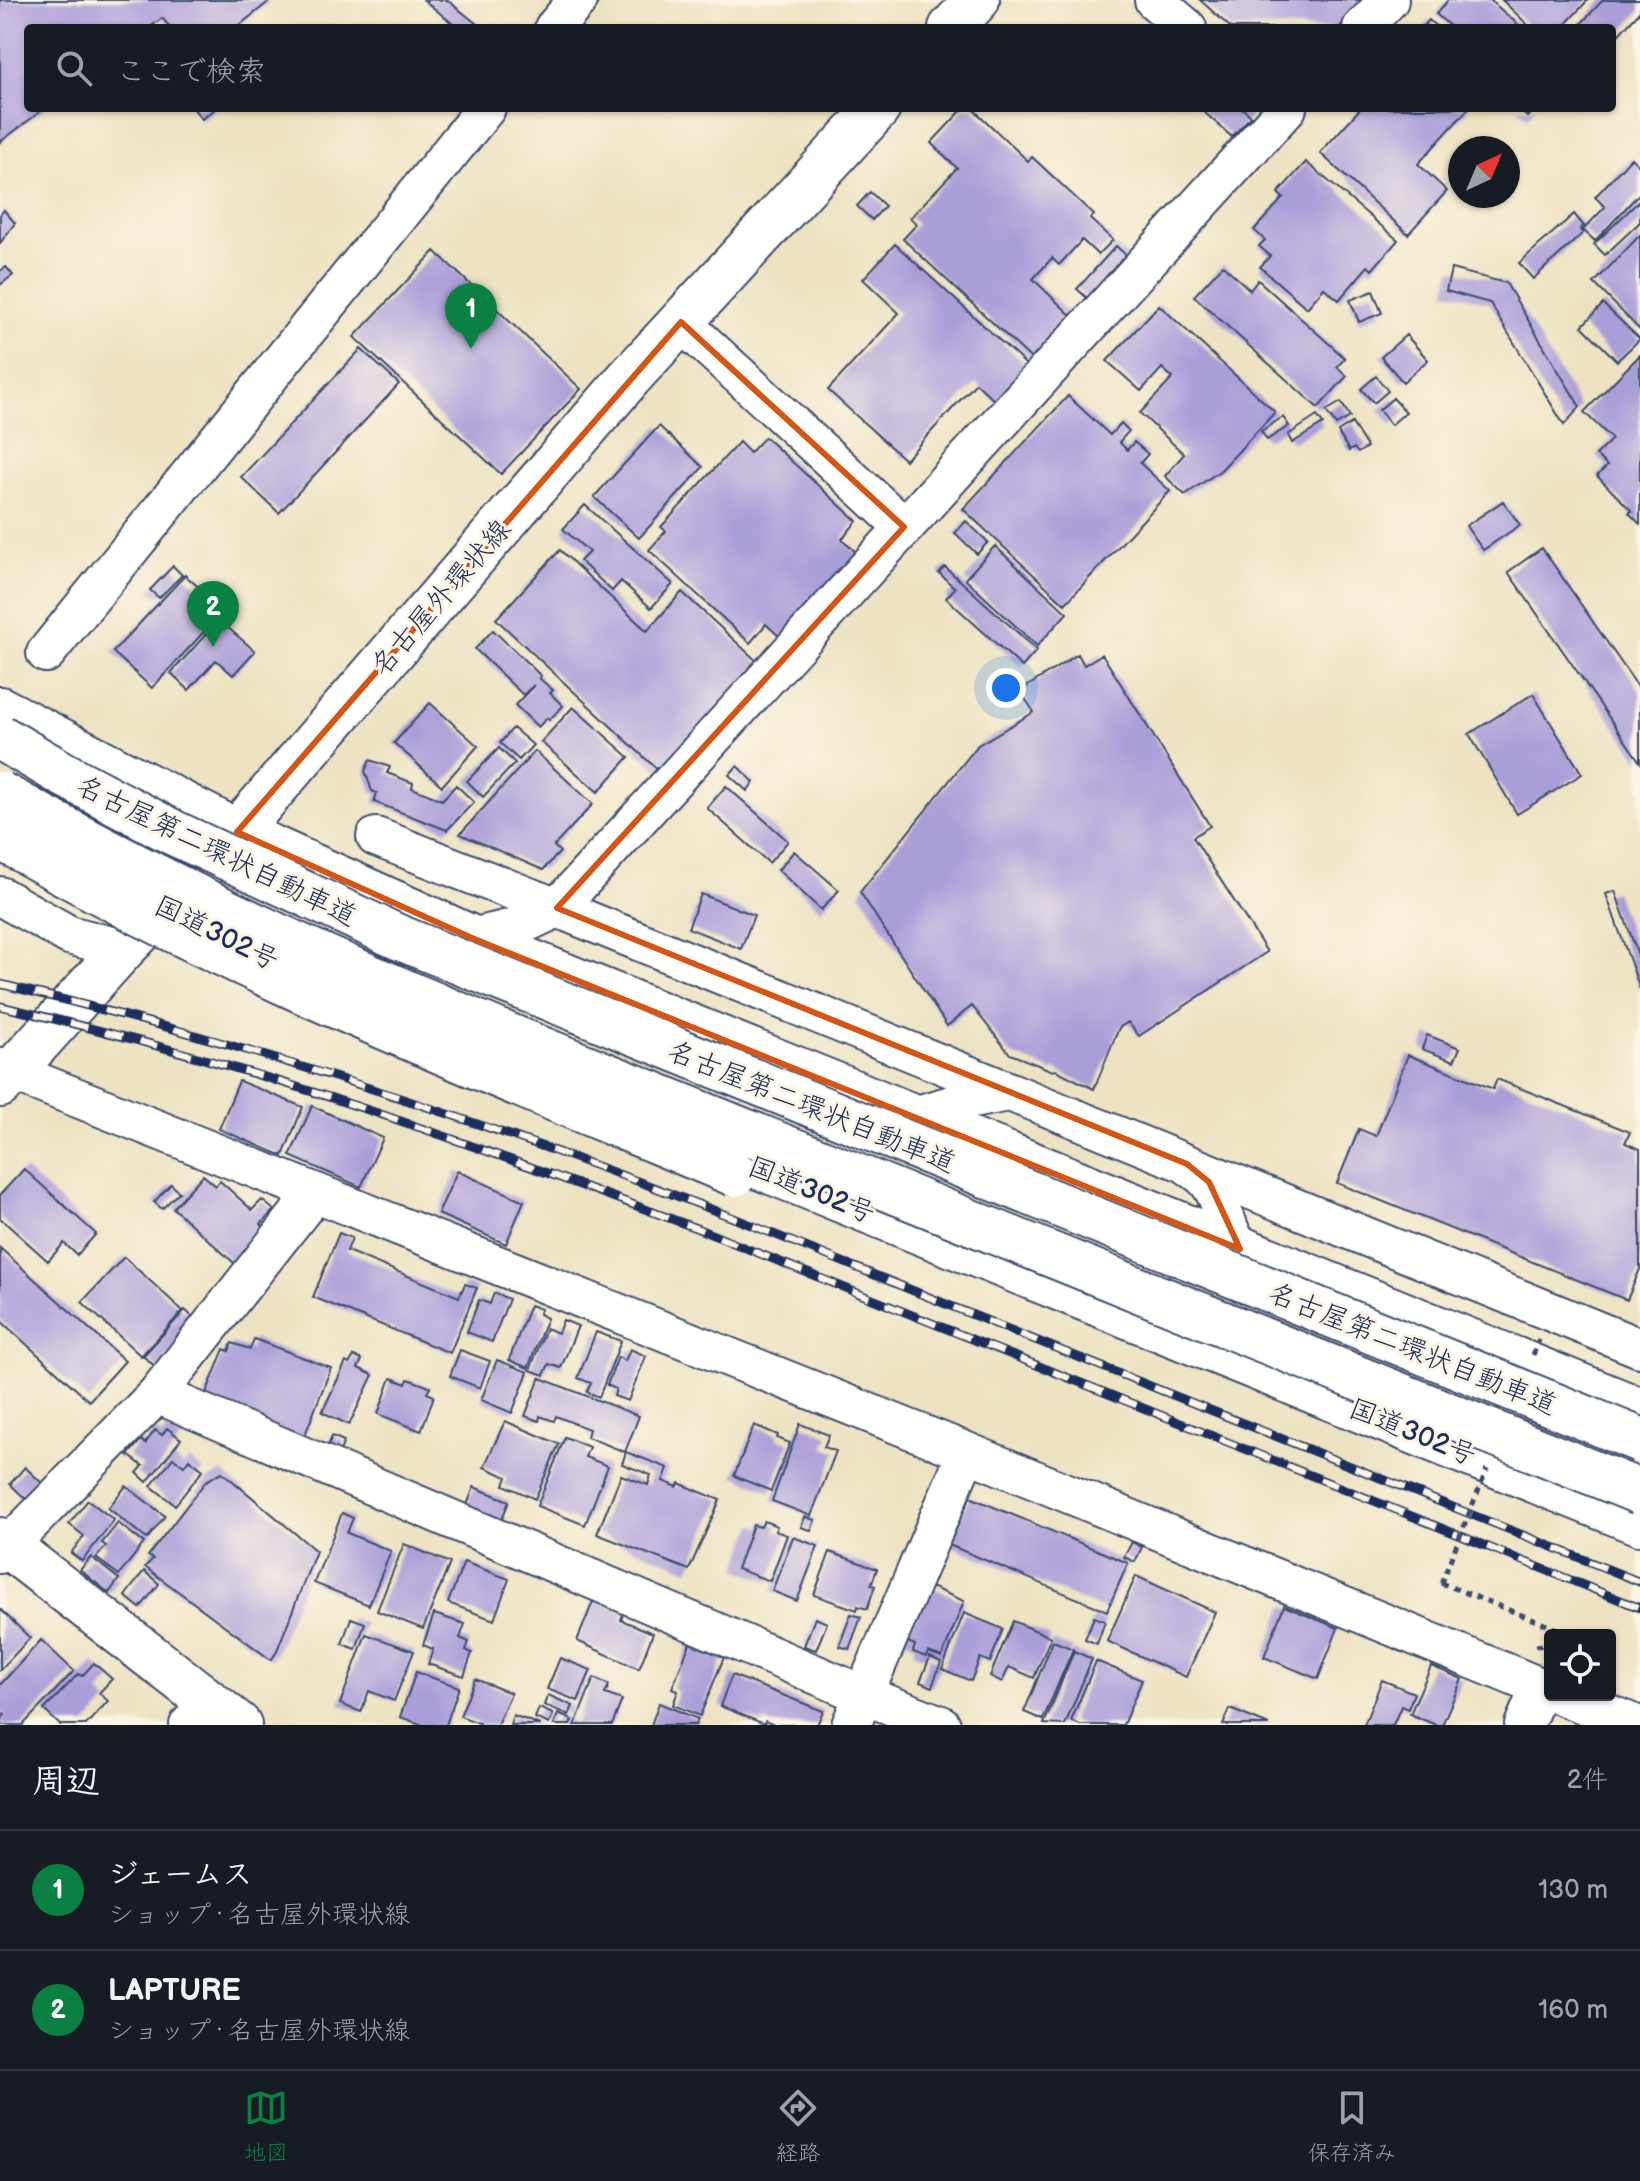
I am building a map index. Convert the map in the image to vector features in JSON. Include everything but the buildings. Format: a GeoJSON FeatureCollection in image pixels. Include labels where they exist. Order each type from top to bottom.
{"type":"FeatureCollection","features":[{"type":"Feature","properties":{"kind":"main road"},"geometry":{"type":"LineString","coordinates":[[955,24],[977,0]]}},
{"type":"Feature","properties":{"kind":"main road","name":"名古屋外環状線"},"geometry":{"type":"LineString","coordinates":[[4,1075],[237,832],[629,378],[874,112]]}},
{"type":"Feature","properties":{"kind":"main road"},"geometry":{"type":"LineString","coordinates":[[0,709],[237,832],[472,938],[1640,1410]]}},
{"type":"Feature","properties":{"kind":"main road","name":"名古屋第二環状自動車道"},"geometry":{"type":"LineString","coordinates":[[0,737],[174,833],[398,937],[1640,1440]]}},
{"type":"Feature","properties":{"kind":"main road","name":"名古屋第二環状自動車道"},"geometry":{"type":"LineString","coordinates":[[0,794],[164,881],[375,979],[1640,1492]]}},
{"type":"Feature","properties":{"kind":"main road","name":"国道302号"},"geometry":{"type":"LineString","coordinates":[[0,818],[164,908],[293,969],[556,1085],[1640,1523]]}},
{"type":"Feature","properties":{"kind":"main road"},"geometry":{"type":"LineString","coordinates":[[0,837],[78,882],[257,970],[410,1039],[972,1274],[1511,1489],[1640,1534]]}},
{"type":"Feature","properties":{"kind":"main road"},"geometry":{"type":"LineString","coordinates":[[2,1547],[213,1717]]}},
{"type":"Feature","properties":{"kind":"street"},"geometry":{"type":"LineString","coordinates":[[557,24],[578,0]]}},
{"type":"Feature","properties":{"kind":"street"},"geometry":{"type":"LineString","coordinates":[[1154,0],[1182,24]]}},
{"type":"Feature","properties":{"kind":"street"},"geometry":{"type":"LineString","coordinates":[[1366,24],[1389,0]]}},
{"type":"Feature","properties":{"kind":"street"},"geometry":{"type":"LineString","coordinates":[[46,653],[483,112]]}},
{"type":"Feature","properties":{"kind":"street"},"geometry":{"type":"LineString","coordinates":[[472,938],[517,927],[557,908],[1281,112]]}},
{"type":"Feature","properties":{"kind":"street"},"geometry":{"type":"LineString","coordinates":[[681,322],[904,527]]}},
{"type":"Feature","properties":{"kind":"street"},"geometry":{"type":"LineString","coordinates":[[376,837],[1640,1348]]}},
{"type":"Feature","properties":{"kind":"street"},"geometry":{"type":"LineString","coordinates":[[0,896],[69,935],[123,949]]}},
{"type":"Feature","properties":{"kind":"street"},"geometry":{"type":"LineString","coordinates":[[4,1075],[315,1193],[967,1452],[1544,1689]]}},
{"type":"Feature","properties":{"kind":"street"},"geometry":{"type":"LineString","coordinates":[[914,1116],[1008,1092]]}},
{"type":"Feature","properties":{"kind":"street"},"geometry":{"type":"LineString","coordinates":[[1187,1164],[1209,1182],[1233,1240],[1240,1249]]}},
{"type":"Feature","properties":{"kind":"street"},"geometry":{"type":"LineString","coordinates":[[2,1547],[157,1394],[315,1193]]}},
{"type":"Feature","properties":{"kind":"street"},"geometry":{"type":"LineString","coordinates":[[157,1394],[857,1710],[941,1725]]}},
{"type":"Feature","properties":{"kind":"street"},"geometry":{"type":"LineString","coordinates":[[857,1710],[967,1452]]}},
{"type":"Feature","properties":{"kind":"street"},"geometry":{"type":"LineString","coordinates":[[1524,1725],[1544,1699]]}},
{"type":"Feature","properties":{"kind":"street"},"geometry":{"type":"LineString","coordinates":[[1576,1701],[1637,1725]]}},
{"type":"Feature","properties":{"kind":"path"},"geometry":{"type":"LineString","coordinates":[[1441,1583],[1557,1629]]}},
{"type":"Feature","properties":{"kind":"highlighted area"},"geometry":{"type":"Polygon","coordinates":[[[681,322],[904,527],[557,908],[1187,1164],[1209,1182],[1240,1249],[472,938],[237,832],[681,322]]]}},
{"type":"Feature","properties":{"kind":"railway"},"geometry":{"type":"LineString","coordinates":[[0,984],[267,1056],[530,1142],[739,1220],[1640,1582]]}},
{"type":"Feature","properties":{"kind":"railway"},"geometry":{"type":"LineString","coordinates":[[0,1006],[159,1046],[265,1077],[369,1110],[593,1190],[696,1228],[1640,1608]]}},
{"type":"Feature","properties":{"kind":"place","name":"ジェームス"},"geometry":{"type":"Point","coordinates":[471,349]}},
{"type":"Feature","properties":{"kind":"place","name":"LAPTURE"},"geometry":{"type":"Point","coordinates":[213,647]}}]}
